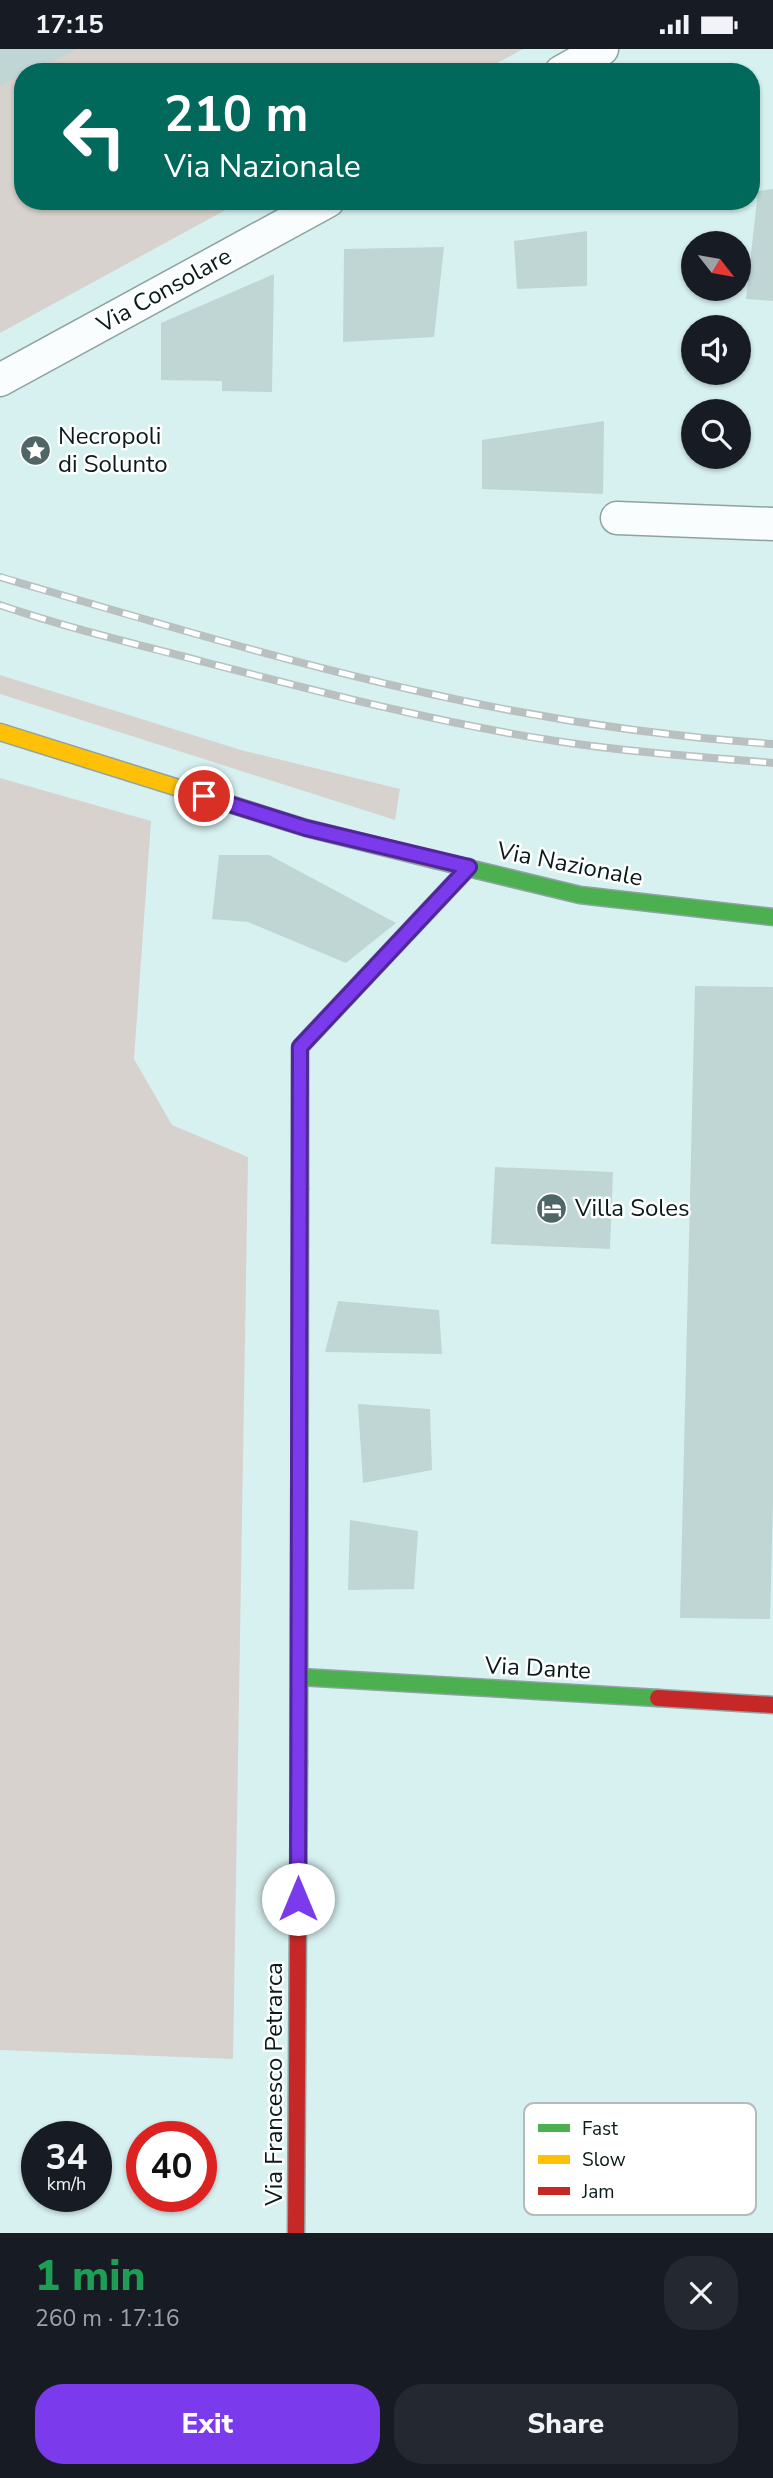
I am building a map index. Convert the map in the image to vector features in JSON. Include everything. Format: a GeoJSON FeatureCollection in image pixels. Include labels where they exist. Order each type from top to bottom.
{"type":"FeatureCollection","features":[{"type":"Feature","properties":{"kind":"street"},"geometry":{"type":"LineString","coordinates":[[577,63],[602,49]]}},
{"type":"Feature","properties":{"kind":"street","name":"Via Consolare"},"geometry":{"type":"LineString","coordinates":[[0,380],[312,210]]}},
{"type":"Feature","properties":{"kind":"street"},"geometry":{"type":"LineString","coordinates":[[617,518],[773,524]]}},
{"type":"Feature","properties":{"kind":"street","name":"Via Nazionale"},"geometry":{"type":"LineString","coordinates":[[0,732],[306,828],[580,895],[773,918]]}},
{"type":"Feature","properties":{"kind":"street","name":"Via Francesco Petrarca"},"geometry":{"type":"LineString","coordinates":[[296,2233],[300,1677],[300,1047],[469,867]]}},
{"type":"Feature","properties":{"kind":"street","name":"Via Dante"},"geometry":{"type":"LineString","coordinates":[[300,1677],[773,1705]]}},
{"type":"Feature","properties":{"kind":"shaded area"},"geometry":{"type":"Polygon","coordinates":[[[0,49],[523,49],[497,63],[14,63],[14,210],[226,210],[0,333],[0,49]]]}},
{"type":"Feature","properties":{"kind":"shaded area"},"geometry":{"type":"Polygon","coordinates":[[[0,675],[241,750],[400,789],[395,820],[0,694],[0,675]]]}},
{"type":"Feature","properties":{"kind":"shaded area"},"geometry":{"type":"Polygon","coordinates":[[[0,778],[151,821],[134,1059],[172,1125],[248,1157],[233,2059],[0,2050],[0,778]]]}},
{"type":"Feature","properties":{"kind":"building"},"geometry":{"type":"Polygon","coordinates":[[[0,49],[77,49],[48,63],[14,63],[14,79],[0,86],[0,49]]]}},
{"type":"Feature","properties":{"kind":"building"},"geometry":{"type":"Polygon","coordinates":[[[773,189],[773,301],[751,299],[751,254],[756,210],[760,210],[760,191],[773,189]]]}},
{"type":"Feature","properties":{"kind":"building"},"geometry":{"type":"Polygon","coordinates":[[[587,231],[587,286],[517,289],[514,241],[587,231]]]}},
{"type":"Feature","properties":{"kind":"building"},"geometry":{"type":"Polygon","coordinates":[[[444,247],[434,337],[343,342],[344,249],[444,247]]]}},
{"type":"Feature","properties":{"kind":"building"},"geometry":{"type":"Polygon","coordinates":[[[274,274],[272,392],[222,391],[222,381],[161,380],[161,323],[274,274]]]}},
{"type":"Feature","properties":{"kind":"building"},"geometry":{"type":"Polygon","coordinates":[[[604,421],[603,494],[482,489],[482,440],[604,421]]]}},
{"type":"Feature","properties":{"kind":"building"},"geometry":{"type":"Polygon","coordinates":[[[219,855],[269,855],[396,923],[346,963],[248,922],[212,919],[219,855]]]}},
{"type":"Feature","properties":{"kind":"building"},"geometry":{"type":"Polygon","coordinates":[[[695,986],[773,987],[773,1502],[770,1619],[680,1618],[695,986]]]}},
{"type":"Feature","properties":{"kind":"building","name":"Villa Soles"},"geometry":{"type":"Polygon","coordinates":[[[495,1167],[613,1172],[610,1249],[491,1244],[495,1167]]]}},
{"type":"Feature","properties":{"kind":"building"},"geometry":{"type":"Polygon","coordinates":[[[338,1301],[439,1310],[442,1354],[325,1352],[338,1301]]]}},
{"type":"Feature","properties":{"kind":"building"},"geometry":{"type":"Polygon","coordinates":[[[358,1404],[430,1409],[432,1470],[363,1483],[358,1404]]]}},
{"type":"Feature","properties":{"kind":"building"},"geometry":{"type":"Polygon","coordinates":[[[350,1520],[418,1531],[414,1589],[348,1590],[350,1520]]]}},
{"type":"Feature","properties":{"kind":"railway"},"geometry":{"type":"LineString","coordinates":[[0,577],[269,654],[431,694],[601,725],[773,744]]}},
{"type":"Feature","properties":{"kind":"railway"},"geometry":{"type":"LineString","coordinates":[[0,605],[248,673],[468,725],[610,748],[773,763]]}},
{"type":"Feature","properties":{"kind":"traffic: fast"},"geometry":{"type":"LineString","coordinates":[[435,860],[580,895],[773,917]]}},
{"type":"Feature","properties":{"kind":"traffic: fast"},"geometry":{"type":"LineString","coordinates":[[300,1677],[658,1698]]}},
{"type":"Feature","properties":{"kind":"traffic: slow"},"geometry":{"type":"LineString","coordinates":[[0,732],[306,828],[435,860]]}},
{"type":"Feature","properties":{"kind":"traffic: slow"},"geometry":{"type":"LineString","coordinates":[[299,1762],[300,1189]]}},
{"type":"Feature","properties":{"kind":"traffic: jam"},"geometry":{"type":"LineString","coordinates":[[300,1189],[300,1047],[469,867]]}},
{"type":"Feature","properties":{"kind":"traffic: jam"},"geometry":{"type":"LineString","coordinates":[[658,1698],[773,1705]]}},
{"type":"Feature","properties":{"kind":"traffic: jam"},"geometry":{"type":"LineString","coordinates":[[296,2233],[299,1762]]}},
{"type":"Feature","properties":{"kind":"place","name":"Necropoli di Solunto"},"geometry":{"type":"Point","coordinates":[35,450]}},
{"type":"Feature","properties":{"kind":"place","name":"Villa Soles"},"geometry":{"type":"Point","coordinates":[552,1208]}},
{"type":"Feature","properties":{"kind":"route"},"geometry":{"type":"LineString","coordinates":[[204,796],[306,828],[469,867],[300,1047],[298,1899]]}}]}
